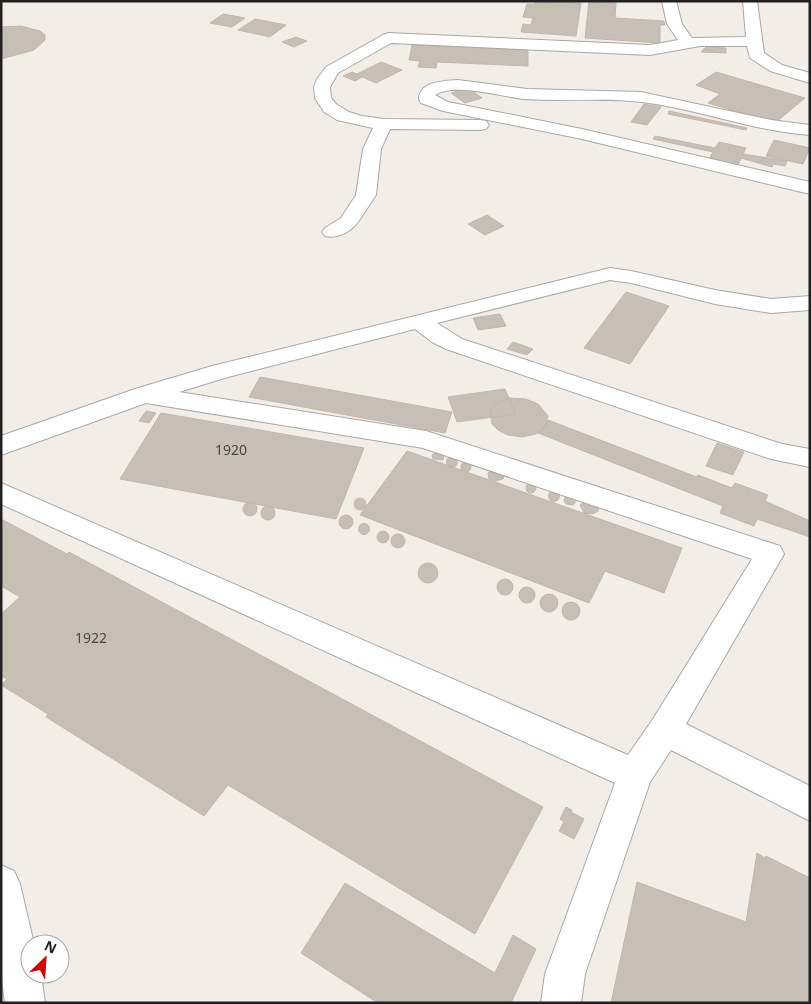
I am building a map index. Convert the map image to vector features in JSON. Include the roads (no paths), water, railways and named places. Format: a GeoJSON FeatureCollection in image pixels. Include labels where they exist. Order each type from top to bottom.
{"type":"FeatureCollection","features":[{"type":"Feature","properties":{"kind":"lane"},"geometry":{"type":"LineString","coordinates":[[669,1],[672,21],[678,33],[689,43]]}},
{"type":"Feature","properties":{"kind":"lane"},"geometry":{"type":"LineString","coordinates":[[750,1],[756,55],[763,61],[790,73],[810,78]]}},
{"type":"Feature","properties":{"kind":"lane"},"geometry":{"type":"LineString","coordinates":[[511,120],[472,126],[384,124],[361,121],[330,108],[323,98],[322,87],[324,79],[332,70],[388,38],[650,50],[716,40],[754,42]]}},
{"type":"Feature","properties":{"kind":"lane"},"geometry":{"type":"LineString","coordinates":[[810,130],[774,127],[656,99],[632,96],[520,93],[470,86],[440,87],[433,89],[427,94],[427,99],[443,106],[582,134],[810,188]]}},
{"type":"Feature","properties":{"kind":"lane"},"geometry":{"type":"LineString","coordinates":[[332,232],[348,222],[366,195],[372,149],[384,124]]}},
{"type":"Feature","properties":{"kind":"lane"},"geometry":{"type":"LineString","coordinates":[[1,446],[144,395],[221,372],[610,274],[631,276],[715,297],[771,306],[809,304]]}},
{"type":"Feature","properties":{"kind":"lane"},"geometry":{"type":"LineString","coordinates":[[419,321],[440,337],[454,344],[771,450],[810,458]]}},
{"type":"Feature","properties":{"kind":"lane"},"geometry":{"type":"LineString","coordinates":[[144,395],[426,440],[770,554],[665,730],[635,775],[565,974],[561,1003]]}},
{"type":"Feature","properties":{"kind":"lane"},"geometry":{"type":"LineString","coordinates":[[1,493],[635,775]]}},
{"type":"Feature","properties":{"kind":"lane"},"geometry":{"type":"LineString","coordinates":[[665,730],[810,804]]}},
{"type":"Feature","properties":{"kind":"lane"},"geometry":{"type":"LineString","coordinates":[[1,884],[23,981],[25,1003]]}}]}
